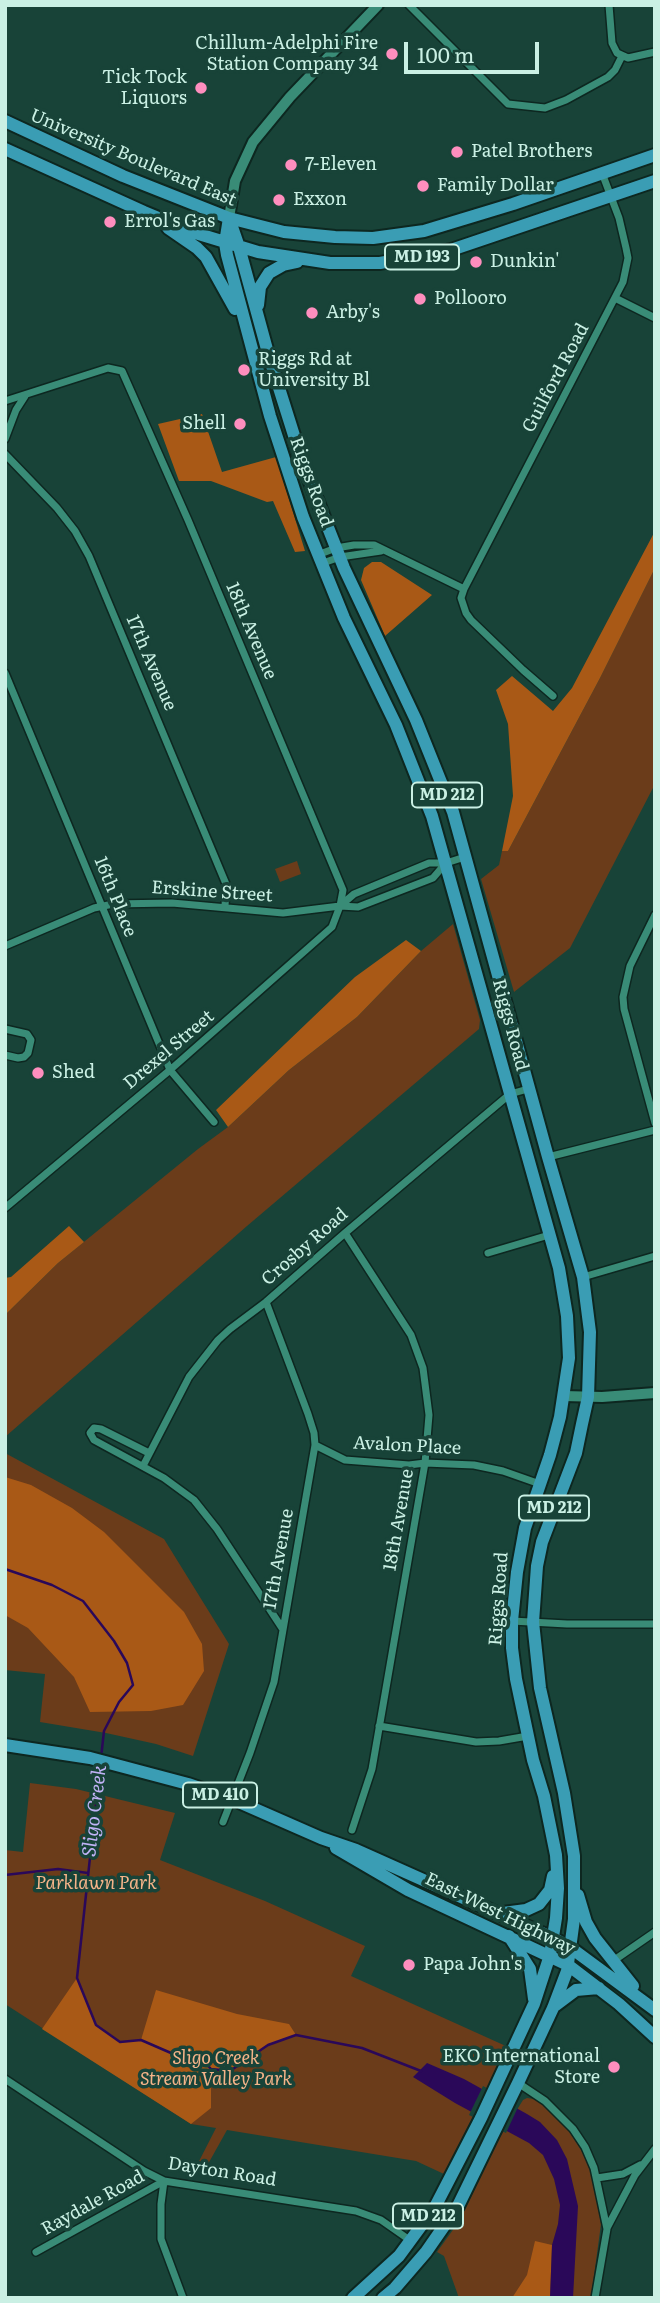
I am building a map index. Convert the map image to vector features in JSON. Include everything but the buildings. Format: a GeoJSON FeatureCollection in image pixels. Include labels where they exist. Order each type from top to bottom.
{"type":"FeatureCollection","features":[{"type":"Feature","properties":{"kind":"main road","name":"Riggs Road"},"geometry":{"type":"LineString","coordinates":[[353,2298],[399,2256],[435,2207],[481,2118],[534,2004],[550,1955],[558,1888],[556,1855],[513,1662],[512,1621],[521,1546],[556,1437],[569,1358],[565,1298],[446,863],[424,792],[396,725],[344,618],[303,517],[246,330],[225,243],[235,181],[253,142],[290,97],[378,5]]}},
{"type":"Feature","properties":{"kind":"main road","name":"University Boulevard East"},"geometry":{"type":"LineString","coordinates":[[5,121],[123,176],[229,218],[277,231],[308,235],[373,237],[424,231],[492,211],[655,155]]}},
{"type":"Feature","properties":{"kind":"main road","name":"MD 193"},"geometry":{"type":"LineString","coordinates":[[5,149],[144,212],[225,243],[269,255],[313,261],[366,263],[424,256],[464,246],[655,181]]}},
{"type":"Feature","properties":{"kind":"main road"},"geometry":{"type":"LineString","coordinates":[[144,212],[191,243],[206,257],[246,330]]}},
{"type":"Feature","properties":{"kind":"main road","name":"Riggs Road"},"geometry":{"type":"LineString","coordinates":[[229,218],[303,464],[360,606],[436,766],[453,812],[583,1277],[590,1332],[587,1397],[576,1453],[542,1542],[537,1566],[533,1622],[540,1688],[564,1793],[575,1869],[574,1919],[568,1965],[553,2008],[457,2206],[443,2231],[410,2272],[383,2298]]}},
{"type":"Feature","properties":{"kind":"main road"},"geometry":{"type":"LineString","coordinates":[[257,313],[260,287],[269,273],[283,265],[313,261]]}},
{"type":"Feature","properties":{"kind":"main road"},"geometry":{"type":"LineString","coordinates":[[564,1396],[655,1393]]}},
{"type":"Feature","properties":{"kind":"main road","name":"East-West Highway"},"geometry":{"type":"LineString","coordinates":[[5,1745],[116,1764],[232,1799],[321,1838],[366,1854],[553,1938],[571,1948],[655,2010]]}},
{"type":"Feature","properties":{"kind":"main road","name":"East-West Highway"},"geometry":{"type":"LineString","coordinates":[[321,1838],[408,1890],[568,1965],[655,2037]]}},
{"type":"Feature","properties":{"kind":"main road"},"geometry":{"type":"LineString","coordinates":[[501,1913],[526,1910],[543,1900],[550,1889],[556,1855]]}},
{"type":"Feature","properties":{"kind":"main road"},"geometry":{"type":"LineString","coordinates":[[575,1869],[586,1922],[613,1961],[655,2010]]}},
{"type":"Feature","properties":{"kind":"main road"},"geometry":{"type":"LineString","coordinates":[[509,1936],[530,1969],[534,2004]]}},
{"type":"Feature","properties":{"kind":"main road"},"geometry":{"type":"LineString","coordinates":[[553,2008],[576,1990],[599,1988]]}},
{"type":"Feature","properties":{"kind":"street"},"geometry":{"type":"LineString","coordinates":[[409,5],[508,104],[545,108],[566,100],[608,77],[622,56]]}},
{"type":"Feature","properties":{"kind":"street"},"geometry":{"type":"LineString","coordinates":[[609,5],[614,49],[622,56],[635,58],[655,52]]}},
{"type":"Feature","properties":{"kind":"street","name":"Guilford Road"},"geometry":{"type":"LineString","coordinates":[[464,589],[623,282],[628,258],[624,235],[602,173]]}},
{"type":"Feature","properties":{"kind":"street"},"geometry":{"type":"LineString","coordinates":[[615,298],[655,318]]}},
{"type":"Feature","properties":{"kind":"street","name":"18th Avenue"},"geometry":{"type":"LineString","coordinates":[[26,395],[108,368],[122,371],[188,520],[343,890],[340,906]]}},
{"type":"Feature","properties":{"kind":"street"},"geometry":{"type":"LineString","coordinates":[[5,401],[26,395]]}},
{"type":"Feature","properties":{"kind":"street"},"geometry":{"type":"LineString","coordinates":[[5,439],[16,410],[26,395]]}},
{"type":"Feature","properties":{"kind":"street","name":"17th Avenue"},"geometry":{"type":"LineString","coordinates":[[5,454],[57,508],[75,531],[89,556],[226,884],[225,906]]}},
{"type":"Feature","properties":{"kind":"street"},"geometry":{"type":"LineString","coordinates":[[321,559],[338,552],[381,551],[464,589],[461,598],[471,620],[553,696]]}},
{"type":"Feature","properties":{"kind":"street","name":"16th Place"},"geometry":{"type":"LineString","coordinates":[[5,673],[170,1070],[214,1122]]}},
{"type":"Feature","properties":{"kind":"street"},"geometry":{"type":"LineString","coordinates":[[340,906],[358,907],[433,878],[446,863],[466,857]]}},
{"type":"Feature","properties":{"kind":"street","name":"Drexel Street"},"geometry":{"type":"LineString","coordinates":[[5,1208],[170,1070],[332,927],[340,906],[354,894],[429,863],[446,863]]}},
{"type":"Feature","properties":{"kind":"street","name":"Erskine Street"},"geometry":{"type":"LineString","coordinates":[[5,946],[102,905],[149,902],[225,906],[283,913],[340,906]]}},
{"type":"Feature","properties":{"kind":"street"},"geometry":{"type":"LineString","coordinates":[[655,915],[630,966],[623,997],[655,1123]]}},
{"type":"Feature","properties":{"kind":"street"},"geometry":{"type":"LineString","coordinates":[[5,1029],[27,1034],[32,1040],[29,1053],[24,1057],[5,1055]]}},
{"type":"Feature","properties":{"kind":"street","name":"Crosby Road"},"geometry":{"type":"LineString","coordinates":[[143,1466],[189,1377],[207,1352],[230,1329],[266,1302],[510,1094],[528,1088]]}},
{"type":"Feature","properties":{"kind":"street"},"geometry":{"type":"LineString","coordinates":[[548,1157],[655,1130]]}},
{"type":"Feature","properties":{"kind":"street","name":"18th Avenue"},"geometry":{"type":"LineString","coordinates":[[345,1233],[405,1326],[419,1357],[425,1379],[429,1415],[425,1463],[370,1779],[352,1830]]}},
{"type":"Feature","properties":{"kind":"street"},"geometry":{"type":"LineString","coordinates":[[488,1253],[549,1235]]}},
{"type":"Feature","properties":{"kind":"street"},"geometry":{"type":"LineString","coordinates":[[583,1277],[655,1256]]}},
{"type":"Feature","properties":{"kind":"street","name":"17th Avenue"},"geometry":{"type":"LineString","coordinates":[[223,1822],[269,1700],[315,1445],[309,1414],[266,1302]]}},
{"type":"Feature","properties":{"kind":"street"},"geometry":{"type":"LineString","coordinates":[[149,1453],[101,1429],[91,1430],[94,1440],[172,1483],[194,1500],[217,1529],[282,1628]]}},
{"type":"Feature","properties":{"kind":"street","name":"Avalon Place"},"geometry":{"type":"LineString","coordinates":[[315,1445],[345,1460],[487,1467],[540,1484]]}},
{"type":"Feature","properties":{"kind":"street"},"geometry":{"type":"LineString","coordinates":[[512,1621],[655,1624]]}},
{"type":"Feature","properties":{"kind":"street"},"geometry":{"type":"LineString","coordinates":[[379,1726],[476,1742],[528,1736]]}},
{"type":"Feature","properties":{"kind":"street"},"geometry":{"type":"LineString","coordinates":[[613,1961],[655,1932]]}},
{"type":"Feature","properties":{"kind":"street","name":"Dayton Road"},"geometry":{"type":"LineString","coordinates":[[5,2079],[144,2171],[164,2181],[356,2211],[381,2220],[411,2241]]}},
{"type":"Feature","properties":{"kind":"street"},"geometry":{"type":"LineString","coordinates":[[518,2083],[545,2101],[573,2129],[589,2156],[597,2178],[607,2229]]}},
{"type":"Feature","properties":{"kind":"street"},"geometry":{"type":"LineString","coordinates":[[595,2298],[607,2229],[626,2190],[655,2149]]}},
{"type":"Feature","properties":{"kind":"street"},"geometry":{"type":"LineString","coordinates":[[597,2178],[623,2174],[644,2163]]}},
{"type":"Feature","properties":{"kind":"street"},"geometry":{"type":"LineString","coordinates":[[164,2181],[160,2204],[161,2239],[183,2298]]}},
{"type":"Feature","properties":{"kind":"street","name":"Raydale Road"},"geometry":{"type":"LineString","coordinates":[[36,2252],[164,2181]]}},
{"type":"Feature","properties":{"kind":"green space"},"geometry":{"type":"Polygon","coordinates":[[[202,414],[222,472],[276,457],[305,551],[295,552],[273,501],[267,502],[211,481],[179,481],[158,424],[202,414]]]}},
{"type":"Feature","properties":{"kind":"green space"},"geometry":{"type":"Polygon","coordinates":[[[655,531],[655,568],[508,851],[502,851],[513,796],[508,724],[496,690],[512,676],[553,711],[572,688],[655,531]]]}},
{"type":"Feature","properties":{"kind":"green space"},"geometry":{"type":"Polygon","coordinates":[[[372,562],[381,562],[432,595],[385,636],[361,580],[364,568],[372,562]]]}},
{"type":"Feature","properties":{"kind":"green space"},"geometry":{"type":"Polygon","coordinates":[[[655,568],[655,784],[570,948],[514,992],[481,879],[499,865],[502,851],[508,851],[655,568]]]}},
{"type":"Feature","properties":{"kind":"green space"},"geometry":{"type":"Polygon","coordinates":[[[297,861],[301,874],[280,882],[275,869],[297,861]]]}},
{"type":"Feature","properties":{"kind":"green space"},"geometry":{"type":"Polygon","coordinates":[[[453,924],[480,1020],[479,1029],[5,1437],[5,1315],[58,1263],[228,1127],[289,1070],[357,1017],[421,951],[453,924]]]}},
{"type":"Feature","properties":{"kind":"green space"},"geometry":{"type":"Polygon","coordinates":[[[406,940],[421,951],[357,1017],[289,1070],[228,1127],[216,1110],[355,977],[406,940]]]}},
{"type":"Feature","properties":{"kind":"green space"},"geometry":{"type":"Polygon","coordinates":[[[69,1226],[84,1242],[58,1263],[5,1315],[5,1278],[11,1277],[69,1226]]]}},
{"type":"Feature","properties":{"kind":"green space"},"geometry":{"type":"Polygon","coordinates":[[[5,1453],[164,1539],[229,1644],[193,1756],[156,1744],[40,1722],[45,1674],[5,1670],[5,1453]]]}},
{"type":"Feature","properties":{"kind":"green space"},"geometry":{"type":"Polygon","coordinates":[[[5,1477],[31,1485],[72,1508],[104,1532],[184,1612],[202,1644],[204,1671],[183,1705],[151,1711],[90,1712],[74,1677],[28,1628],[5,1615],[5,1477]]]}},
{"type":"Feature","properties":{"kind":"green space"},"geometry":{"type":"Polygon","coordinates":[[[30,1783],[76,1789],[175,1813],[160,1860],[265,1901],[365,1946],[351,1976],[508,2047],[444,2174],[416,2161],[227,2130],[203,2173],[194,2171],[216,2128],[191,2124],[5,2004],[5,1850],[23,1852],[30,1783]]]}},
{"type":"Feature","properties":{"kind":"green space","name":"Sligo Creek Stream Valley Park"},"geometry":{"type":"Polygon","coordinates":[[[77,1978],[96,2025],[120,2042],[141,2040],[156,1990],[237,2014],[289,2024],[296,2035],[268,2045],[230,2071],[211,2069],[211,2108],[191,2124],[42,2029],[77,1978]]]}},
{"type":"Feature","properties":{"kind":"green space"},"geometry":{"type":"Polygon","coordinates":[[[527,2098],[543,2105],[567,2128],[583,2153],[594,2180],[601,2224],[591,2298],[459,2298],[444,2256],[437,2252],[460,2220],[500,2137],[523,2100],[527,2098]]]}},
{"type":"Feature","properties":{"kind":"green space"},"geometry":{"type":"Polygon","coordinates":[[[535,2241],[552,2245],[550,2298],[512,2298],[527,2275],[535,2241]]]}},
{"type":"Feature","properties":{"kind":"shaded area"},"geometry":{"type":"Polygon","coordinates":[[[427,2063],[464,2079],[527,2114],[540,2122],[557,2140],[567,2159],[578,2206],[573,2298],[550,2298],[552,2245],[560,2205],[554,2179],[543,2155],[529,2143],[413,2077],[427,2063]]]}},
{"type":"Feature","properties":{"kind":"pier"},"geometry":{"type":"Polygon","coordinates":[[[483,2086],[519,2105],[506,2133],[469,2115],[483,2086]]]}},
{"type":"Feature","properties":{"kind":"waterway","name":"Sligo Creek"},"geometry":{"type":"LineString","coordinates":[[5,1569],[52,1585],[83,1601],[114,1641],[127,1663],[133,1685],[119,1702],[104,1731],[101,1758]]}},
{"type":"Feature","properties":{"kind":"waterway","name":"Sligo Creek"},"geometry":{"type":"LineString","coordinates":[[100,1765],[77,1978],[96,2025],[120,2042],[141,2040],[171,2053],[199,2056],[211,2069],[230,2071],[268,2045],[296,2035],[362,2048],[421,2071]]}},
{"type":"Feature","properties":{"kind":"waterway"},"geometry":{"type":"LineString","coordinates":[[5,1875],[58,1869],[88,1873]]}},
{"type":"Feature","properties":{"kind":"place","name":"Chillum-Adelphi Fire Station Company 34"},"geometry":{"type":"Point","coordinates":[392,54]}},
{"type":"Feature","properties":{"kind":"place","name":"Tick Tock Liquors"},"geometry":{"type":"Point","coordinates":[201,88]}},
{"type":"Feature","properties":{"kind":"place","name":"Patel Brothers"},"geometry":{"type":"Point","coordinates":[457,152]}},
{"type":"Feature","properties":{"kind":"place","name":"7-Eleven"},"geometry":{"type":"Point","coordinates":[291,165]}},
{"type":"Feature","properties":{"kind":"place","name":"Family Dollar"},"geometry":{"type":"Point","coordinates":[423,186]}},
{"type":"Feature","properties":{"kind":"place","name":"Exxon"},"geometry":{"type":"Point","coordinates":[279,200]}},
{"type":"Feature","properties":{"kind":"place","name":"Errol's Gas"},"geometry":{"type":"Point","coordinates":[110,222]}},
{"type":"Feature","properties":{"kind":"place","name":"Dunkin'"},"geometry":{"type":"Point","coordinates":[476,262]}},
{"type":"Feature","properties":{"kind":"place","name":"Pollooro"},"geometry":{"type":"Point","coordinates":[420,299]}},
{"type":"Feature","properties":{"kind":"place","name":"Arby's"},"geometry":{"type":"Point","coordinates":[312,313]}},
{"type":"Feature","properties":{"kind":"place","name":"Riggs Rd at University Bl"},"geometry":{"type":"Point","coordinates":[244,370]}},
{"type":"Feature","properties":{"kind":"place","name":"Shell"},"geometry":{"type":"Point","coordinates":[240,424]}},
{"type":"Feature","properties":{"kind":"place","name":"Shed"},"geometry":{"type":"Point","coordinates":[38,1073]}},
{"type":"Feature","properties":{"kind":"place","name":"Papa John's"},"geometry":{"type":"Point","coordinates":[409,1965]}},
{"type":"Feature","properties":{"kind":"place","name":"EKO International Store"},"geometry":{"type":"Point","coordinates":[614,2067]}},
{"type":"Feature","properties":{"kind":"park label","name":"Parklawn Park"},"geometry":{"type":"Point","coordinates":[96,1884]}}]}
